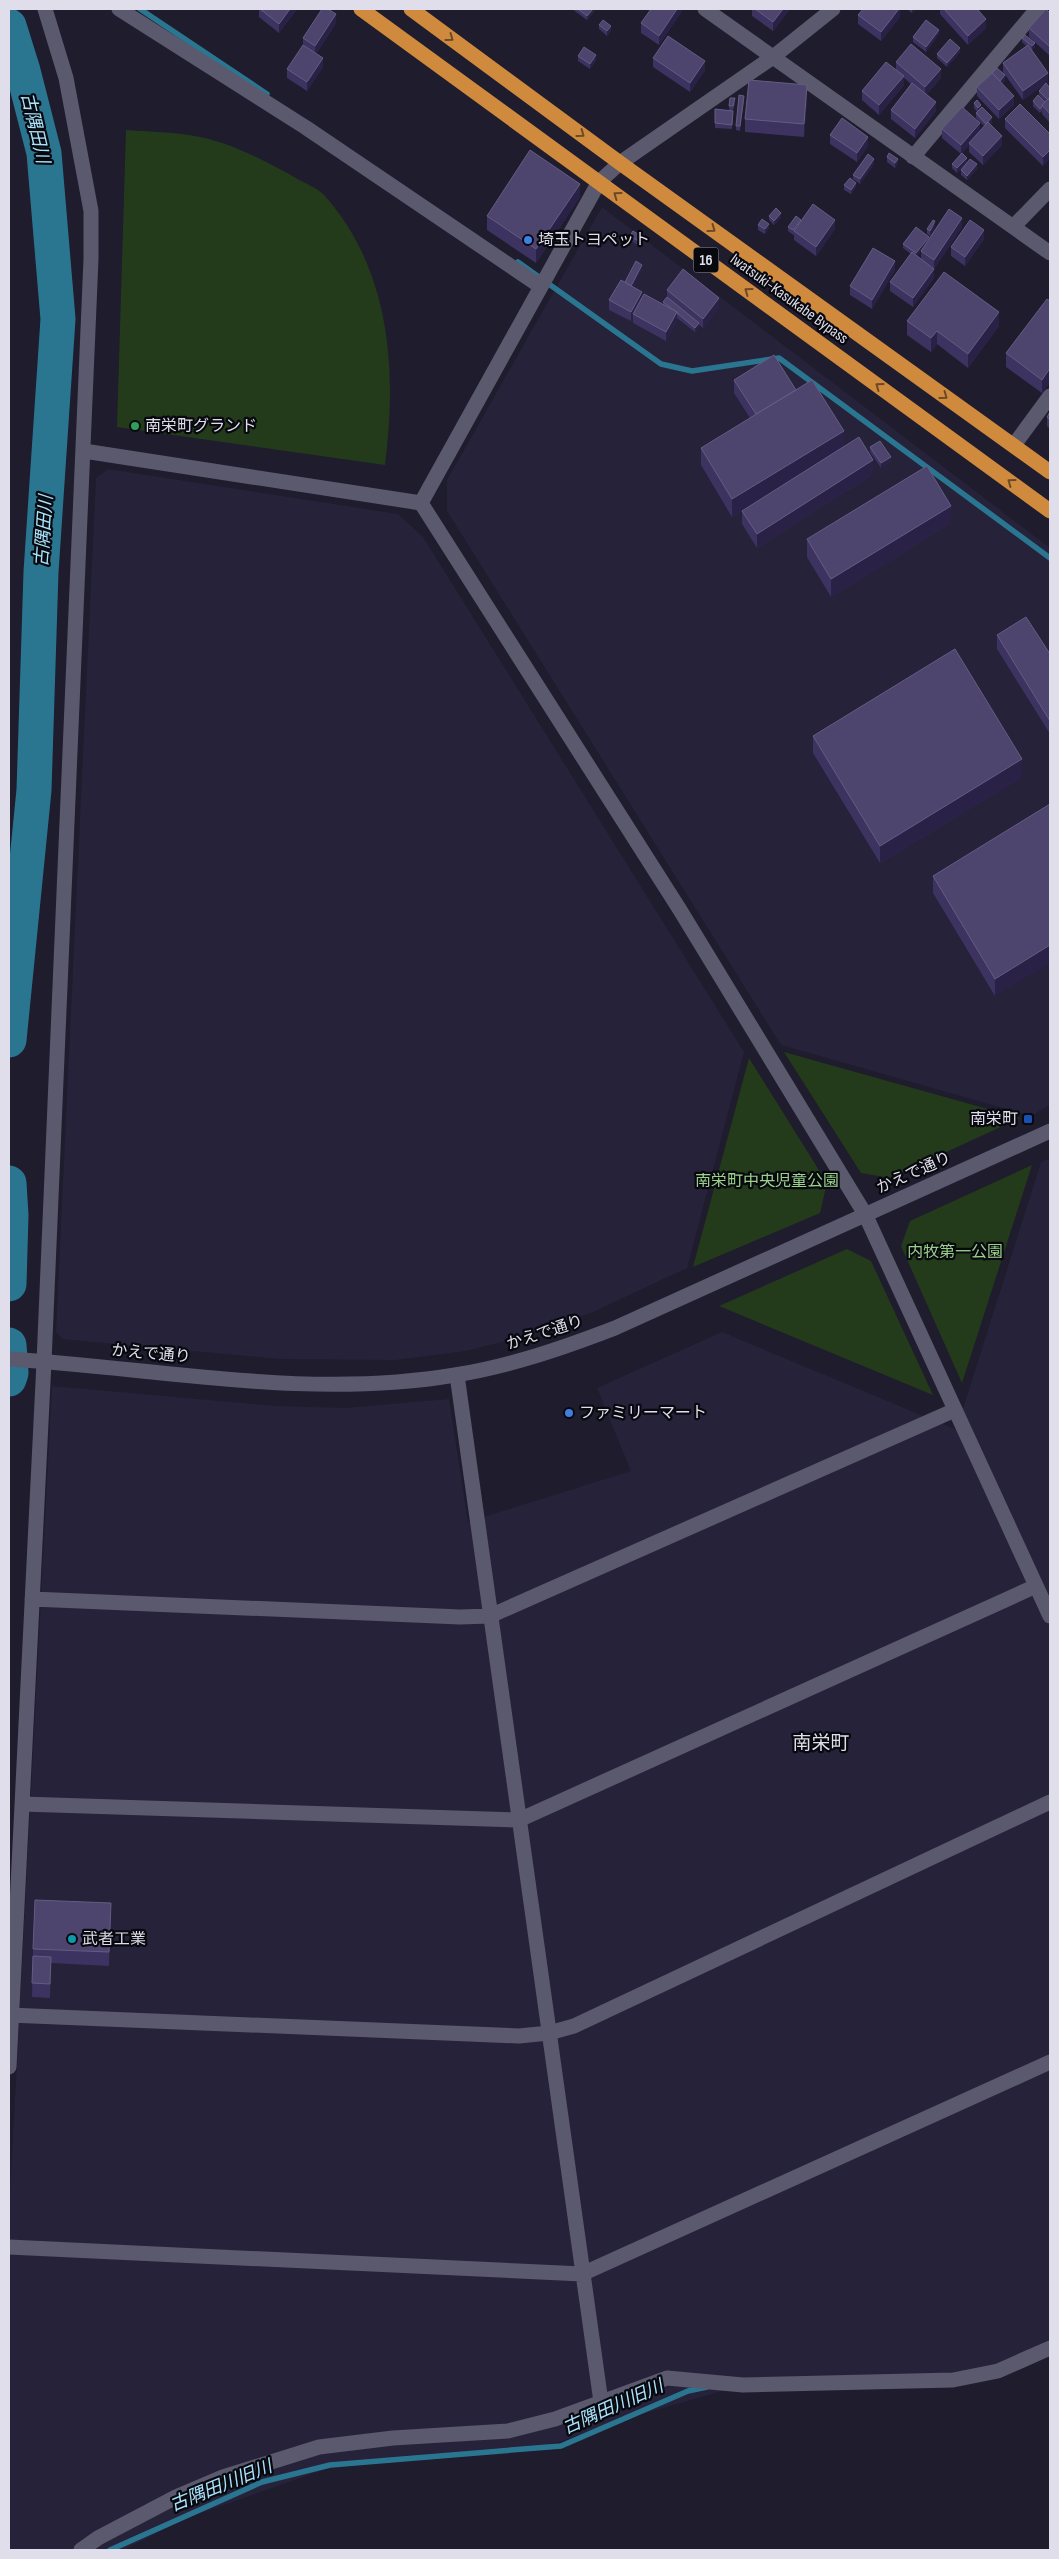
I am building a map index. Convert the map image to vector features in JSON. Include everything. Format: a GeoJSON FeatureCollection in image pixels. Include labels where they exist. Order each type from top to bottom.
{"type":"FeatureCollection","features":[{"type":"Feature","properties":{"kind":"highway","name":"Iwatsuki-Kasukabe Bypass"},"geometry":{"type":"LineString","coordinates":[[361,9],[1050,510]]}},
{"type":"Feature","properties":{"kind":"highway","name":"Iwatsuki-Kasukabe Bypass"},"geometry":{"type":"LineString","coordinates":[[411,9],[620,163],[1050,472]]}},
{"type":"Feature","properties":{"kind":"street"},"geometry":{"type":"LineString","coordinates":[[9,2067],[10,2015],[44,1362],[84,451],[91,211],[66,78],[45,9]]}},
{"type":"Feature","properties":{"kind":"street"},"geometry":{"type":"LineString","coordinates":[[119,9],[305,127],[540,286]]}},
{"type":"Feature","properties":{"kind":"street"},"geometry":{"type":"LineString","coordinates":[[705,9],[1050,254]]}},
{"type":"Feature","properties":{"kind":"street"},"geometry":{"type":"LineString","coordinates":[[421,503],[599,182],[620,163],[773,58],[833,9]]}},
{"type":"Feature","properties":{"kind":"street"},"geometry":{"type":"LineString","coordinates":[[913,156],[1037,9]]}},
{"type":"Feature","properties":{"kind":"street"},"geometry":{"type":"LineString","coordinates":[[1013,227],[1050,189]]}},
{"type":"Feature","properties":{"kind":"street"},"geometry":{"type":"LineString","coordinates":[[1014,446],[1050,396]]}},
{"type":"Feature","properties":{"kind":"street"},"geometry":{"type":"LineString","coordinates":[[84,451],[421,503],[680,910],[866,1214],[1050,1616]]}},
{"type":"Feature","properties":{"kind":"street","name":"かえで通り"},"geometry":{"type":"LineString","coordinates":[[9,1359],[295,1383],[360,1384],[456,1375],[508,1364],[559,1349],[615,1328],[1050,1131]]}},
{"type":"Feature","properties":{"kind":"street"},"geometry":{"type":"LineString","coordinates":[[456,1375],[601,2402]]}},
{"type":"Feature","properties":{"kind":"street"},"geometry":{"type":"LineString","coordinates":[[32,1599],[460,1617],[490,1616],[955,1410]]}},
{"type":"Feature","properties":{"kind":"street"},"geometry":{"type":"LineString","coordinates":[[22,1804],[519,1820],[1036,1586]]}},
{"type":"Feature","properties":{"kind":"street"},"geometry":{"type":"LineString","coordinates":[[10,2015],[519,2036],[549,2034],[583,2022],[1050,1802]]}},
{"type":"Feature","properties":{"kind":"street"},"geometry":{"type":"LineString","coordinates":[[9,2248],[582,2274],[1050,2062]]}},
{"type":"Feature","properties":{"kind":"street"},"geometry":{"type":"LineString","coordinates":[[81,2550],[98,2538],[176,2497],[223,2477],[319,2447],[384,2439],[508,2430],[554,2419],[667,2378],[743,2385],[953,2380],[998,2371],[1050,2348]]}},
{"type":"Feature","properties":{"kind":"shaded area"},"geometry":{"type":"Polygon","coordinates":[[[602,207],[1050,548],[1050,1105],[1031,1116],[781,1045],[447,511],[447,480],[602,207]]]}},
{"type":"Feature","properties":{"kind":"shaded area"},"geometry":{"type":"Polygon","coordinates":[[[108,469],[398,514],[423,537],[744,1052],[687,1268],[593,1312],[526,1336],[466,1351],[395,1360],[280,1359],[62,1339],[56,1332],[96,478],[108,469]]]}},
{"type":"Feature","properties":{"kind":"shaded area"},"geometry":{"type":"Polygon","coordinates":[[[1050,1158],[1050,1616],[962,1412],[1041,1162],[1050,1158]]]}},
{"type":"Feature","properties":{"kind":"shaded area"},"geometry":{"type":"Polygon","coordinates":[[[722,1332],[962,1432],[1050,1623],[1050,2352],[998,2371],[743,2385],[608,2424],[562,2441],[516,2452],[400,2460],[326,2469],[184,2519],[124,2550],[9,2550],[9,2215],[52,1386],[276,1406],[346,1408],[449,1399],[468,1522],[631,1471],[597,1388],[722,1332]]]}},
{"type":"Feature","properties":{"kind":"green space"},"geometry":{"type":"Polygon","coordinates":[[[126,130],[189,135],[220,142],[265,161],[315,188],[325,196],[347,225],[364,256],[376,289],[384,323],[389,358],[390,394],[389,430],[385,465],[117,427],[126,130]]]}},
{"type":"Feature","properties":{"kind":"green space","name":"南栄町中央児童公園"},"geometry":{"type":"Polygon","coordinates":[[[784,1052],[1020,1118],[890,1178],[861,1173],[784,1052]]]}},
{"type":"Feature","properties":{"kind":"green space","name":"南栄町中央児童公園"},"geometry":{"type":"Polygon","coordinates":[[[749,1058],[827,1183],[820,1213],[693,1267],[749,1058]]]}},
{"type":"Feature","properties":{"kind":"green space","name":"内牧第一公園"},"geometry":{"type":"Polygon","coordinates":[[[1032,1165],[962,1383],[901,1246],[910,1221],[1032,1165]]]}},
{"type":"Feature","properties":{"kind":"green space"},"geometry":{"type":"Polygon","coordinates":[[[847,1249],[871,1261],[933,1395],[719,1306],[847,1249]]]}},
{"type":"Feature","properties":{"kind":"building"},"geometry":{"type":"Polygon","coordinates":[[[260,9],[290,9],[279,24],[260,9]]]}},
{"type":"Feature","properties":{"kind":"building"},"geometry":{"type":"Polygon","coordinates":[[[322,9],[328,9],[336,14],[315,46],[303,38],[322,9]]]}},
{"type":"Feature","properties":{"kind":"building"},"geometry":{"type":"Polygon","coordinates":[[[578,9],[593,9],[587,16],[578,9]]]}},
{"type":"Feature","properties":{"kind":"building"},"geometry":{"type":"Polygon","coordinates":[[[651,9],[677,9],[659,36],[641,23],[651,9]]]}},
{"type":"Feature","properties":{"kind":"building"},"geometry":{"type":"Polygon","coordinates":[[[755,9],[783,9],[773,22],[755,9]]]}},
{"type":"Feature","properties":{"kind":"building"},"geometry":{"type":"Polygon","coordinates":[[[863,9],[899,9],[881,32],[858,15],[863,9]]]}},
{"type":"Feature","properties":{"kind":"building"},"geometry":{"type":"Polygon","coordinates":[[[944,9],[977,9],[986,19],[968,36],[944,9]]]}},
{"type":"Feature","properties":{"kind":"building"},"geometry":{"type":"Polygon","coordinates":[[[1046,9],[1050,13],[1050,47],[1029,28],[1046,9]]]}},
{"type":"Feature","properties":{"kind":"building"},"geometry":{"type":"Polygon","coordinates":[[[603,20],[611,26],[607,31],[599,25],[603,20]]]}},
{"type":"Feature","properties":{"kind":"building"},"geometry":{"type":"Polygon","coordinates":[[[926,20],[939,30],[926,47],[913,37],[926,20]]]}},
{"type":"Feature","properties":{"kind":"building"},"geometry":{"type":"Polygon","coordinates":[[[1025,35],[1035,43],[1032,46],[1022,38],[1025,35]]]}},
{"type":"Feature","properties":{"kind":"building"},"geometry":{"type":"Polygon","coordinates":[[[668,36],[705,61],[690,83],[653,58],[668,36]]]}},
{"type":"Feature","properties":{"kind":"building"},"geometry":{"type":"Polygon","coordinates":[[[950,39],[960,48],[947,63],[937,54],[950,39]]]}},
{"type":"Feature","properties":{"kind":"building"},"geometry":{"type":"Polygon","coordinates":[[[911,44],[941,69],[925,87],[896,62],[911,44]]]}},
{"type":"Feature","properties":{"kind":"building"},"geometry":{"type":"Polygon","coordinates":[[[303,45],[323,58],[307,82],[287,69],[303,45]]]}},
{"type":"Feature","properties":{"kind":"building"},"geometry":{"type":"Polygon","coordinates":[[[1028,45],[1048,73],[1023,91],[1003,63],[1028,45]]]}},
{"type":"Feature","properties":{"kind":"building"},"geometry":{"type":"Polygon","coordinates":[[[584,47],[596,55],[590,64],[578,56],[584,47]]]}},
{"type":"Feature","properties":{"kind":"building"},"geometry":{"type":"Polygon","coordinates":[[[886,62],[904,76],[879,105],[862,91],[886,62]]]}},
{"type":"Feature","properties":{"kind":"building"},"geometry":{"type":"Polygon","coordinates":[[[997,68],[1005,75],[1000,81],[992,73],[997,68]]]}},
{"type":"Feature","properties":{"kind":"building"},"geometry":{"type":"Polygon","coordinates":[[[992,73],[1014,96],[999,110],[977,87],[992,73]]]}},
{"type":"Feature","properties":{"kind":"building"},"geometry":{"type":"Polygon","coordinates":[[[749,80],[807,85],[804,124],[745,119],[749,80]]]}},
{"type":"Feature","properties":{"kind":"building"},"geometry":{"type":"Polygon","coordinates":[[[912,83],[936,102],[915,129],[891,110],[912,83]]]}},
{"type":"Feature","properties":{"kind":"building"},"geometry":{"type":"Polygon","coordinates":[[[1046,83],[1050,88],[1048,100],[1039,91],[1046,83]]]}},
{"type":"Feature","properties":{"kind":"building"},"geometry":{"type":"Polygon","coordinates":[[[739,95],[744,96],[740,126],[736,126],[739,95]]]}},
{"type":"Feature","properties":{"kind":"building"},"geometry":{"type":"Polygon","coordinates":[[[1038,95],[1045,102],[1040,109],[1033,101],[1038,95]]]}},
{"type":"Feature","properties":{"kind":"building"},"geometry":{"type":"Polygon","coordinates":[[[1050,97],[1050,114],[1042,105],[1050,97]]]}},
{"type":"Feature","properties":{"kind":"building"},"geometry":{"type":"Polygon","coordinates":[[[730,98],[735,98],[733,106],[729,106],[730,98]]]}},
{"type":"Feature","properties":{"kind":"building"},"geometry":{"type":"Polygon","coordinates":[[[977,100],[981,105],[978,108],[974,103],[977,100]]]}},
{"type":"Feature","properties":{"kind":"building"},"geometry":{"type":"Polygon","coordinates":[[[1020,104],[1050,134],[1050,150],[1043,157],[1005,119],[1020,104]]]}},
{"type":"Feature","properties":{"kind":"building"},"geometry":{"type":"Polygon","coordinates":[[[962,107],[980,123],[961,145],[942,129],[962,107]]]}},
{"type":"Feature","properties":{"kind":"building"},"geometry":{"type":"Polygon","coordinates":[[[982,107],[992,117],[986,124],[976,113],[982,107]]]}},
{"type":"Feature","properties":{"kind":"building"},"geometry":{"type":"Polygon","coordinates":[[[715,109],[733,111],[732,125],[715,123],[715,109]]]}},
{"type":"Feature","properties":{"kind":"building"},"geometry":{"type":"Polygon","coordinates":[[[842,118],[868,137],[857,153],[830,135],[842,118]]]}},
{"type":"Feature","properties":{"kind":"building"},"geometry":{"type":"Polygon","coordinates":[[[988,122],[1002,136],[983,156],[969,143],[988,122]]]}},
{"type":"Feature","properties":{"kind":"building"},"geometry":{"type":"Polygon","coordinates":[[[530,150],[580,184],[536,249],[487,216],[530,150]]]}},
{"type":"Feature","properties":{"kind":"building"},"geometry":{"type":"Polygon","coordinates":[[[889,153],[898,159],[895,163],[887,157],[889,153]]]}},
{"type":"Feature","properties":{"kind":"building"},"geometry":{"type":"Polygon","coordinates":[[[962,153],[967,158],[957,168],[952,164],[962,153]]]}},
{"type":"Feature","properties":{"kind":"building"},"geometry":{"type":"Polygon","coordinates":[[[868,154],[874,159],[860,179],[853,175],[868,154]]]}},
{"type":"Feature","properties":{"kind":"building"},"geometry":{"type":"Polygon","coordinates":[[[970,159],[977,164],[967,176],[961,170],[970,159]]]}},
{"type":"Feature","properties":{"kind":"building"},"geometry":{"type":"Polygon","coordinates":[[[850,178],[856,183],[851,190],[844,185],[850,178]]]}},
{"type":"Feature","properties":{"kind":"building"},"geometry":{"type":"Polygon","coordinates":[[[813,204],[835,220],[816,247],[794,231],[813,204]]]}},
{"type":"Feature","properties":{"kind":"building"},"geometry":{"type":"Polygon","coordinates":[[[776,208],[781,213],[774,221],[769,216],[776,208]]]}},
{"type":"Feature","properties":{"kind":"building"},"geometry":{"type":"Polygon","coordinates":[[[949,209],[962,218],[934,260],[921,251],[949,209]]]}},
{"type":"Feature","properties":{"kind":"building"},"geometry":{"type":"Polygon","coordinates":[[[796,216],[801,220],[793,230],[788,227],[796,216]]]}},
{"type":"Feature","properties":{"kind":"building"},"geometry":{"type":"Polygon","coordinates":[[[762,219],[769,224],[765,229],[758,225],[762,219]]]}},
{"type":"Feature","properties":{"kind":"building"},"geometry":{"type":"Polygon","coordinates":[[[933,220],[935,221],[930,231],[927,229],[933,220]]]}},
{"type":"Feature","properties":{"kind":"building"},"geometry":{"type":"Polygon","coordinates":[[[970,220],[984,230],[965,257],[951,247],[970,220]]]}},
{"type":"Feature","properties":{"kind":"building"},"geometry":{"type":"Polygon","coordinates":[[[916,227],[929,237],[916,253],[903,244],[916,227]]]}},
{"type":"Feature","properties":{"kind":"building"},"geometry":{"type":"Polygon","coordinates":[[[633,231],[643,237],[640,242],[630,236],[633,231]]]}},
{"type":"Feature","properties":{"kind":"building"},"geometry":{"type":"Polygon","coordinates":[[[873,248],[895,261],[872,300],[850,286],[873,248]]]}},
{"type":"Feature","properties":{"kind":"building"},"geometry":{"type":"Polygon","coordinates":[[[912,252],[934,269],[913,298],[890,282],[912,252]]]}},
{"type":"Feature","properties":{"kind":"building"},"geometry":{"type":"Polygon","coordinates":[[[636,261],[642,265],[631,286],[625,282],[636,261]]]}},
{"type":"Feature","properties":{"kind":"building"},"geometry":{"type":"Polygon","coordinates":[[[683,269],[719,298],[703,319],[667,290],[683,269]]]}},
{"type":"Feature","properties":{"kind":"building"},"geometry":{"type":"Polygon","coordinates":[[[944,272],[999,312],[968,354],[937,331],[931,338],[907,321],[944,272]]]}},
{"type":"Feature","properties":{"kind":"building"},"geometry":{"type":"Polygon","coordinates":[[[621,280],[642,292],[631,312],[609,300],[621,280]]]}},
{"type":"Feature","properties":{"kind":"building"},"geometry":{"type":"Polygon","coordinates":[[[644,294],[677,312],[666,332],[633,314],[644,294]]]}},
{"type":"Feature","properties":{"kind":"building"},"geometry":{"type":"Polygon","coordinates":[[[667,297],[699,323],[695,328],[663,302],[667,297]]]}},
{"type":"Feature","properties":{"kind":"building"},"geometry":{"type":"Polygon","coordinates":[[[1047,299],[1050,301],[1050,368],[1042,380],[1006,353],[1047,299]]]}},
{"type":"Feature","properties":{"kind":"building"},"geometry":{"type":"Polygon","coordinates":[[[774,355],[796,390],[756,414],[734,380],[774,355]]]}},
{"type":"Feature","properties":{"kind":"building"},"geometry":{"type":"Polygon","coordinates":[[[812,380],[844,431],[732,499],[701,448],[812,380]]]}},
{"type":"Feature","properties":{"kind":"building"},"geometry":{"type":"Polygon","coordinates":[[[859,437],[873,460],[757,534],[742,511],[859,437]]]}},
{"type":"Feature","properties":{"kind":"building"},"geometry":{"type":"Polygon","coordinates":[[[880,441],[891,457],[881,463],[870,447],[880,441]]]}},
{"type":"Feature","properties":{"kind":"building"},"geometry":{"type":"Polygon","coordinates":[[[927,466],[951,506],[831,579],[807,539],[927,466]]]}},
{"type":"Feature","properties":{"kind":"building"},"geometry":{"type":"Polygon","coordinates":[[[1026,617],[1050,654],[1050,721],[997,635],[1026,617]]]}},
{"type":"Feature","properties":{"kind":"building"},"geometry":{"type":"Polygon","coordinates":[[[955,649],[1022,759],[880,846],[813,736],[955,649]]]}},
{"type":"Feature","properties":{"kind":"building"},"geometry":{"type":"Polygon","coordinates":[[[1050,804],[1050,945],[995,979],[933,876],[1050,804]]]}},
{"type":"Feature","properties":{"kind":"building","name":"武者工業"},"geometry":{"type":"Polygon","coordinates":[[[35,1900],[111,1903],[109,1952],[33,1949],[35,1900]]]}},
{"type":"Feature","properties":{"kind":"building"},"geometry":{"type":"Polygon","coordinates":[[[33,1956],[51,1957],[50,1984],[32,1983],[33,1956]]]}},
{"type":"Feature","properties":{"kind":"waterway"},"geometry":{"type":"LineString","coordinates":[[140,9],[267,94]]}},
{"type":"Feature","properties":{"kind":"waterway","name":"古隅田川"},"geometry":{"type":"LineString","coordinates":[[9,26],[23,71],[44,153],[58,319],[41,572],[34,790],[9,1040]]}},
{"type":"Feature","properties":{"kind":"waterway"},"geometry":{"type":"LineString","coordinates":[[518,262],[661,364],[692,371],[779,358],[1050,558]]}},
{"type":"Feature","properties":{"kind":"waterway","name":"古隅田川"},"geometry":{"type":"LineString","coordinates":[[9,1183],[11,1215],[9,1284]]}},
{"type":"Feature","properties":{"kind":"waterway","name":"古隅田川"},"geometry":{"type":"LineString","coordinates":[[9,1345],[11,1373],[9,1379]]}},
{"type":"Feature","properties":{"kind":"waterway","name":"古隅田川旧川"},"geometry":{"type":"LineString","coordinates":[[110,2550],[262,2482],[330,2465],[561,2446],[688,2391],[707,2387]]}},
{"type":"Feature","properties":{"kind":"place","name":"埼玉トヨペット"},"geometry":{"type":"Point","coordinates":[528,240]}},
{"type":"Feature","properties":{"kind":"place","name":"南栄町グランド"},"geometry":{"type":"Point","coordinates":[135,426]}},
{"type":"Feature","properties":{"kind":"place","name":"南栄町"},"geometry":{"type":"Point","coordinates":[1028,1119]}},
{"type":"Feature","properties":{"kind":"place","name":"ファミリーマート"},"geometry":{"type":"Point","coordinates":[569,1413]}},
{"type":"Feature","properties":{"kind":"place","name":"武者工業"},"geometry":{"type":"Point","coordinates":[72,1939]}},
{"type":"Feature","properties":{"kind":"district","name":"南栄町"},"geometry":{"type":"Point","coordinates":[821,1743]}}]}
